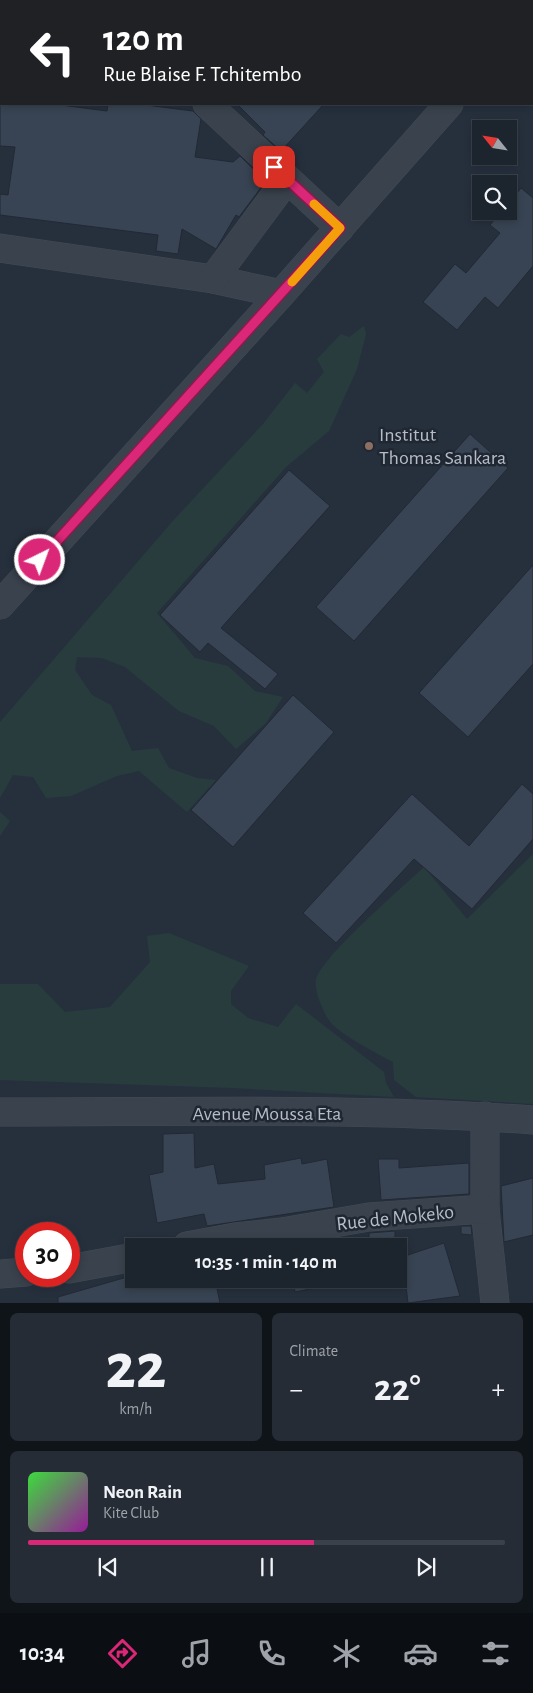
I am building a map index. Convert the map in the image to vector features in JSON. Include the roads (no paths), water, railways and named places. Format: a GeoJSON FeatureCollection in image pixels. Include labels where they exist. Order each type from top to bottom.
{"type":"FeatureCollection","features":[{"type":"Feature","properties":{"kind":"street"},"geometry":{"type":"LineString","coordinates":[[208,105],[340,228]]}},
{"type":"Feature","properties":{"kind":"street"},"geometry":{"type":"LineString","coordinates":[[0,605],[281,294],[448,105]]}},
{"type":"Feature","properties":{"kind":"street"},"geometry":{"type":"LineString","coordinates":[[213,279],[288,179]]}},
{"type":"Feature","properties":{"kind":"street"},"geometry":{"type":"LineString","coordinates":[[0,248],[213,279],[281,294]]}},
{"type":"Feature","properties":{"kind":"street","name":"Avenue Moussa Eta"},"geometry":{"type":"LineString","coordinates":[[0,1112],[306,1113],[485,1116],[533,1120]]}},
{"type":"Feature","properties":{"kind":"street"},"geometry":{"type":"LineString","coordinates":[[485,1116],[485,1209],[495,1303]]}},
{"type":"Feature","properties":{"kind":"street","name":"Rue de Mokeko"},"geometry":{"type":"LineString","coordinates":[[226,1238],[282,1232],[369,1217],[485,1209]]}},
{"type":"Feature","properties":{"kind":"street"},"geometry":{"type":"LineString","coordinates":[[80,1267],[125,1259]]}},
{"type":"Feature","properties":{"kind":"street"},"geometry":{"type":"LineString","coordinates":[[0,1274],[15,1273]]}},
{"type":"Feature","properties":{"kind":"place","name":"Institut Thomas Sankara"},"geometry":{"type":"Point","coordinates":[369,446]}}]}
